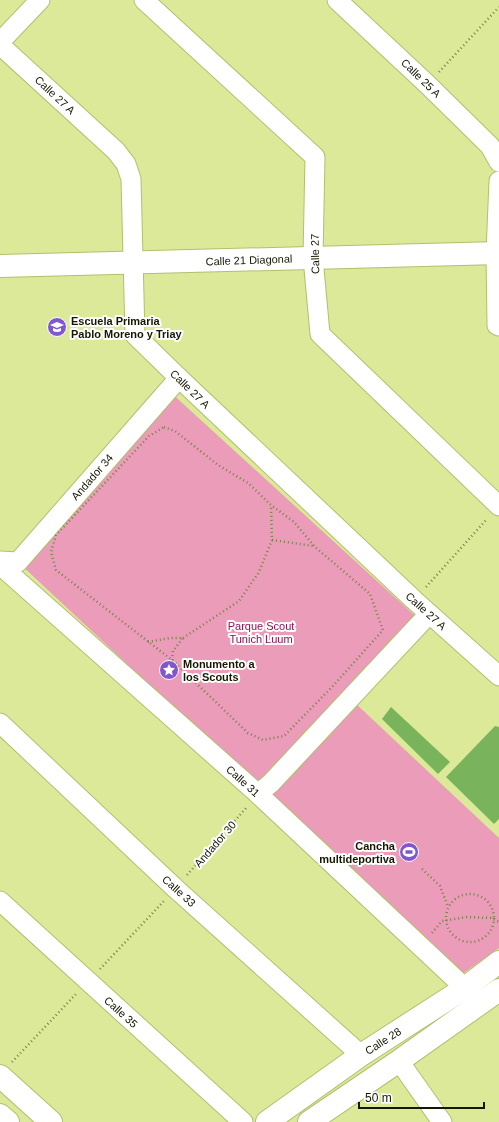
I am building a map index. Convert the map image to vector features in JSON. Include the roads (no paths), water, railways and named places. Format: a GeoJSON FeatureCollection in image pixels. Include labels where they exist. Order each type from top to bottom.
{"type":"FeatureCollection","features":[{"type":"Feature","properties":{"kind":"street"},"geometry":{"type":"LineString","coordinates":[[0,43],[40,0]]}},
{"type":"Feature","properties":{"kind":"street","name":"Calle 27"},"geometry":{"type":"LineString","coordinates":[[144,0],[315,157],[313,258],[320,334],[499,506]]}},
{"type":"Feature","properties":{"kind":"street","name":"Calle 25 A"},"geometry":{"type":"LineString","coordinates":[[337,0],[427,84],[490,146],[499,162]]}},
{"type":"Feature","properties":{"kind":"street","name":"Calle 27 A"},"geometry":{"type":"LineString","coordinates":[[0,43],[116,151],[126,164],[131,179],[135,335],[414,600],[499,676]]}},
{"type":"Feature","properties":{"kind":"street"},"geometry":{"type":"LineString","coordinates":[[499,182],[497,325],[499,326]]}},
{"type":"Feature","properties":{"kind":"street","name":"Calle 21 Diagonal"},"geometry":{"type":"LineString","coordinates":[[0,266],[498,253]]}},
{"type":"Feature","properties":{"kind":"street","name":"Andador 34"},"geometry":{"type":"LineString","coordinates":[[0,561],[18,562],[179,378]]}},
{"type":"Feature","properties":{"kind":"street","name":"Calle 31"},"geometry":{"type":"LineString","coordinates":[[0,565],[258,794],[465,988],[479,1004]]}},
{"type":"Feature","properties":{"kind":"street"},"geometry":{"type":"LineString","coordinates":[[258,794],[271,783],[429,614]]}},
{"type":"Feature","properties":{"kind":"street","name":"Calle 33"},"geometry":{"type":"LineString","coordinates":[[0,723],[176,889],[361,1055]]}},
{"type":"Feature","properties":{"kind":"street","name":"Calle 35"},"geometry":{"type":"LineString","coordinates":[[0,901],[243,1122]]}},
{"type":"Feature","properties":{"kind":"street","name":"Calle 28"},"geometry":{"type":"LineString","coordinates":[[267,1122],[361,1055],[465,988],[499,962]]}},
{"type":"Feature","properties":{"kind":"street"},"geometry":{"type":"LineString","coordinates":[[309,1122],[399,1061],[499,990]]}},
{"type":"Feature","properties":{"kind":"street"},"geometry":{"type":"LineString","coordinates":[[399,1061],[442,1122]]}},
{"type":"Feature","properties":{"kind":"street"},"geometry":{"type":"LineString","coordinates":[[5,1070],[51,1122]]}},
{"type":"Feature","properties":{"kind":"street"},"geometry":{"type":"LineString","coordinates":[[0,1115],[8,1122]]}},
{"type":"Feature","properties":{"kind":"place","name":"Escuela Primaria Pablo Moreno y Triay"},"geometry":{"type":"Point","coordinates":[57,327]}},
{"type":"Feature","properties":{"kind":"place","name":"Monumento a los Scouts"},"geometry":{"type":"Point","coordinates":[169,670]}},
{"type":"Feature","properties":{"kind":"place","name":"Cancha multideportiva"},"geometry":{"type":"Point","coordinates":[409,852]}},
{"type":"Feature","properties":{"kind":"park label","name":"Parque Scout Tunich Luum"},"geometry":{"type":"Point","coordinates":[261,632]}}]}
